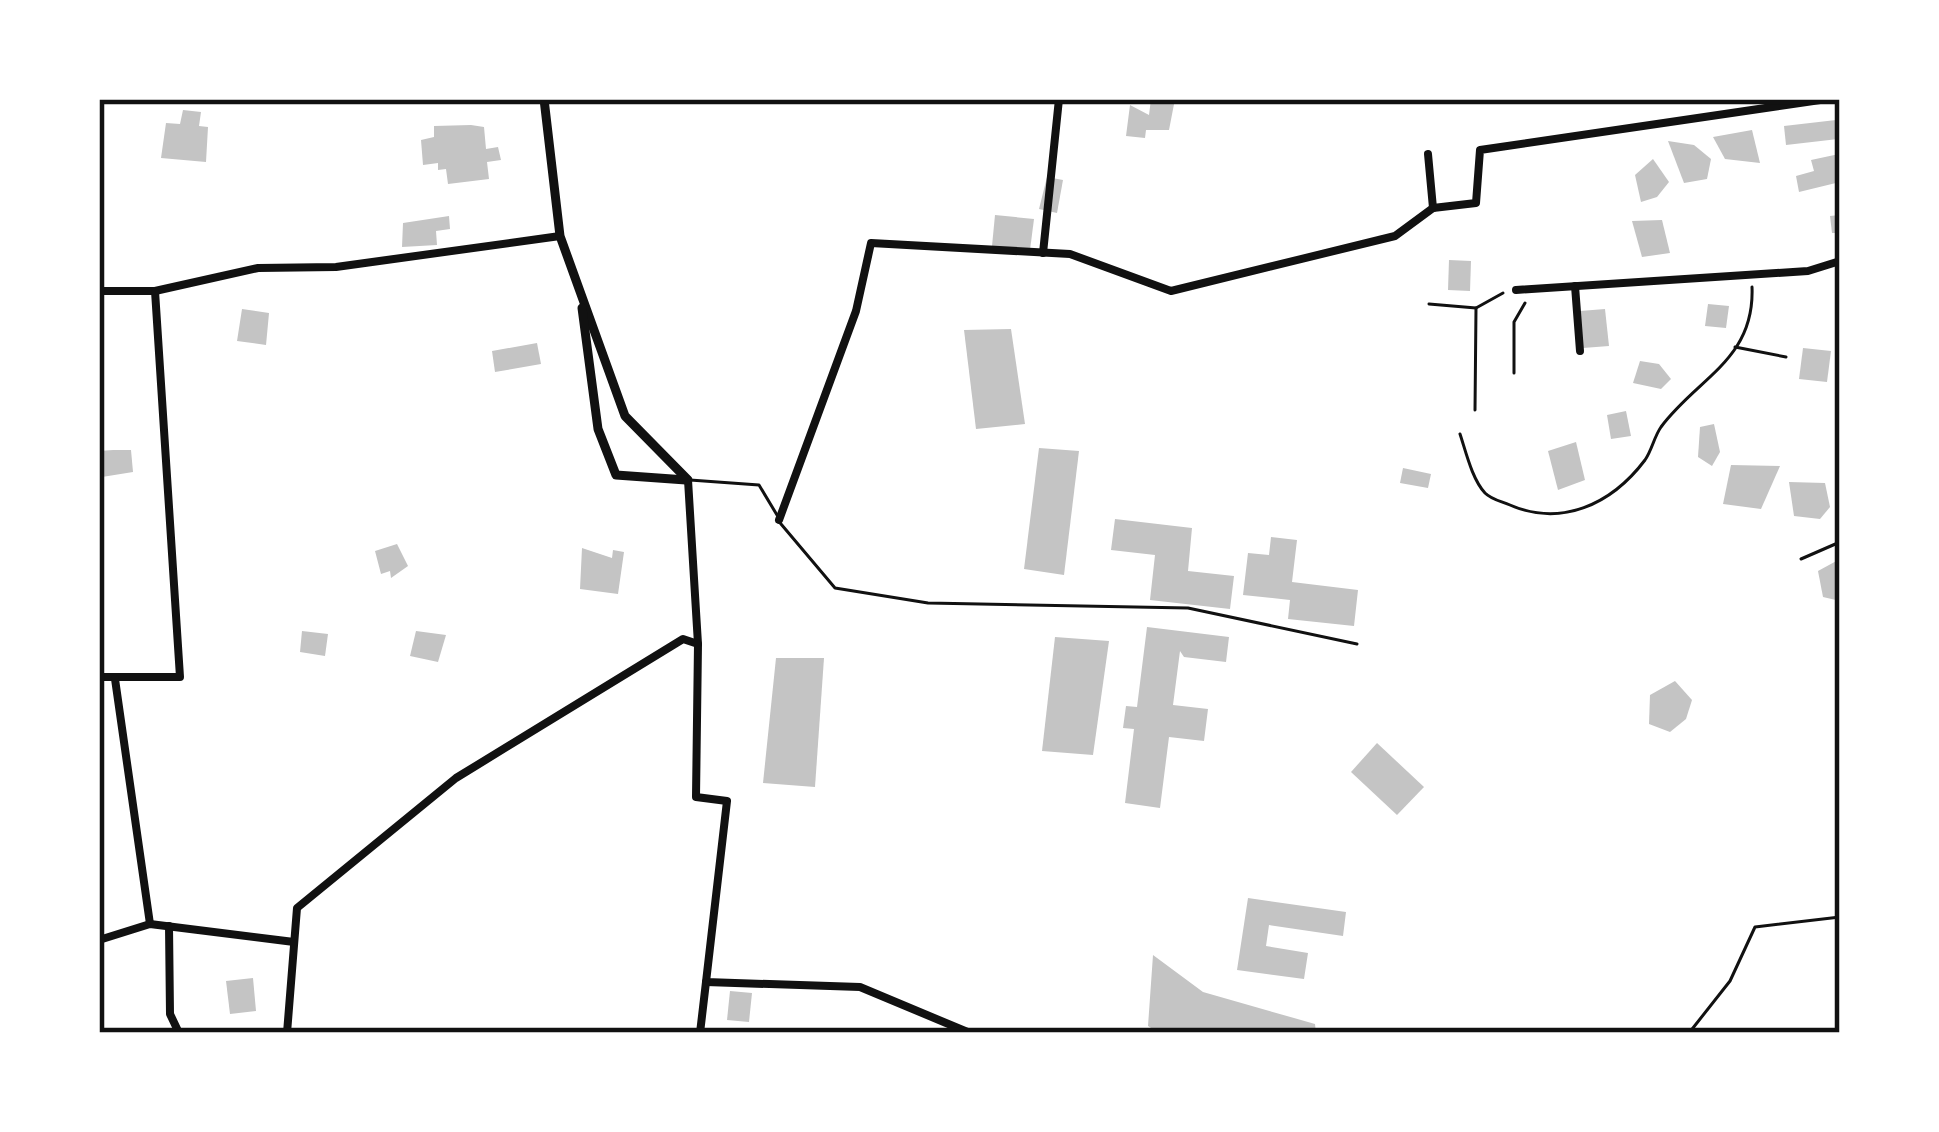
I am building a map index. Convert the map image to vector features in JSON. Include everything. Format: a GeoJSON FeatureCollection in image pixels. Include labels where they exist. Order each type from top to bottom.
{"type":"FeatureCollection","features":[{"type":"Feature","properties":{"kind":"street"},"geometry":{"type":"LineString","coordinates":[[544,99],[560,236],[625,416],[688,480],[698,644],[696,797],[727,801],[700,1033]]}},
{"type":"Feature","properties":{"kind":"street"},"geometry":{"type":"LineString","coordinates":[[1043,253],[1059,99]]}},
{"type":"Feature","properties":{"kind":"street"},"geometry":{"type":"LineString","coordinates":[[779,520],[856,311],[871,243],[1070,254],[1171,291],[1395,236],[1433,208],[1476,203],[1480,150],[1827,99]]}},
{"type":"Feature","properties":{"kind":"street"},"geometry":{"type":"LineString","coordinates":[[1428,154],[1433,208]]}},
{"type":"Feature","properties":{"kind":"street"},"geometry":{"type":"LineString","coordinates":[[99,291],[155,291],[258,268],[336,268],[560,236]]}},
{"type":"Feature","properties":{"kind":"street"},"geometry":{"type":"LineString","coordinates":[[1516,290],[1808,271],[1840,261]]}},
{"type":"Feature","properties":{"kind":"street"},"geometry":{"type":"LineString","coordinates":[[1575,286],[1580,351]]}},
{"type":"Feature","properties":{"kind":"street"},"geometry":{"type":"LineString","coordinates":[[99,677],[179,677],[155,291]]}},
{"type":"Feature","properties":{"kind":"street"},"geometry":{"type":"LineString","coordinates":[[580,291],[598,429],[616,475],[688,480]]}},
{"type":"Feature","properties":{"kind":"street"},"geometry":{"type":"LineString","coordinates":[[287,1033],[297,908],[456,778],[683,640],[698,644]]}},
{"type":"Feature","properties":{"kind":"street"},"geometry":{"type":"LineString","coordinates":[[115,679],[150,924]]}},
{"type":"Feature","properties":{"kind":"street"},"geometry":{"type":"LineString","coordinates":[[99,940],[150,924],[294,942]]}},
{"type":"Feature","properties":{"kind":"street"},"geometry":{"type":"LineString","coordinates":[[169,926],[170,1014],[179,1033]]}},
{"type":"Feature","properties":{"kind":"street"},"geometry":{"type":"LineString","coordinates":[[706,982],[860,987],[970,1033]]}},
{"type":"Feature","properties":{"kind":"lane"},"geometry":{"type":"LineString","coordinates":[[688,480],[759,485],[779,520],[835,588],[928,603],[1088,610],[1188,608],[1357,644]]}},
{"type":"Feature","properties":{"kind":"path"},"geometry":{"type":"LineString","coordinates":[[1460,434],[1483,491],[1495,500],[1535,516],[1569,514],[1622,485],[1647,458],[1661,427],[1726,364],[1753,314],[1751,275]]}},
{"type":"Feature","properties":{"kind":"path"},"geometry":{"type":"LineString","coordinates":[[1514,373],[1514,322],[1539,288]]}},
{"type":"Feature","properties":{"kind":"path"},"geometry":{"type":"LineString","coordinates":[[1429,304],[1476,308],[1516,290]]}},
{"type":"Feature","properties":{"kind":"path"},"geometry":{"type":"LineString","coordinates":[[1475,410],[1476,308]]}},
{"type":"Feature","properties":{"kind":"path"},"geometry":{"type":"LineString","coordinates":[[1735,346],[1786,357]]}},
{"type":"Feature","properties":{"kind":"path"},"geometry":{"type":"LineString","coordinates":[[1801,559],[1840,542]]}},
{"type":"Feature","properties":{"kind":"path"},"geometry":{"type":"LineString","coordinates":[[1689,1033],[1730,981],[1755,927],[1840,917]]}},
{"type":"Feature","properties":{"kind":"building"},"geometry":{"type":"Polygon","coordinates":[[[1151,99],[1175,99],[1169,130],[1146,130],[1145,138],[1126,136],[1130,105],[1149,115],[1151,99]]]}},
{"type":"Feature","properties":{"kind":"building"},"geometry":{"type":"Polygon","coordinates":[[[183,110],[201,112],[199,126],[208,127],[206,162],[161,158],[166,123],[180,124],[183,110]]]}},
{"type":"Feature","properties":{"kind":"building"},"geometry":{"type":"Polygon","coordinates":[[[1836,120],[1838,139],[1786,145],[1784,126],[1836,120]]]}},
{"type":"Feature","properties":{"kind":"building"},"geometry":{"type":"Polygon","coordinates":[[[434,126],[484,127],[486,149],[498,147],[501,160],[487,162],[489,179],[448,184],[446,169],[438,170],[438,163],[423,165],[421,140],[434,137],[434,126]]]}},
{"type":"Feature","properties":{"kind":"building"},"geometry":{"type":"Polygon","coordinates":[[[1752,130],[1760,163],[1725,159],[1713,137],[1752,130]]]}},
{"type":"Feature","properties":{"kind":"building"},"geometry":{"type":"Polygon","coordinates":[[[1668,141],[1694,145],[1711,159],[1707,179],[1684,183],[1668,141]]]}},
{"type":"Feature","properties":{"kind":"building"},"geometry":{"type":"Polygon","coordinates":[[[1839,154],[1840,182],[1799,192],[1796,176],[1814,171],[1811,160],[1839,154]]]}},
{"type":"Feature","properties":{"kind":"building"},"geometry":{"type":"Polygon","coordinates":[[[1653,159],[1669,182],[1657,197],[1641,202],[1635,175],[1653,159]]]}},
{"type":"Feature","properties":{"kind":"building"},"geometry":{"type":"Polygon","coordinates":[[[1047,177],[1063,180],[1057,213],[1039,209],[1047,177]]]}},
{"type":"Feature","properties":{"kind":"building"},"geometry":{"type":"Polygon","coordinates":[[[995,215],[1034,219],[1030,250],[992,246],[995,215]]]}},
{"type":"Feature","properties":{"kind":"building"},"geometry":{"type":"Polygon","coordinates":[[[1840,215],[1840,233],[1832,233],[1830,216],[1840,215]]]}},
{"type":"Feature","properties":{"kind":"building"},"geometry":{"type":"Polygon","coordinates":[[[449,216],[450,229],[436,231],[437,245],[402,247],[403,223],[449,216]]]}},
{"type":"Feature","properties":{"kind":"building"},"geometry":{"type":"Polygon","coordinates":[[[1662,220],[1670,253],[1642,257],[1632,221],[1662,220]]]}},
{"type":"Feature","properties":{"kind":"building"},"geometry":{"type":"Polygon","coordinates":[[[1449,260],[1471,261],[1470,291],[1448,290],[1449,260]]]}},
{"type":"Feature","properties":{"kind":"building"},"geometry":{"type":"Polygon","coordinates":[[[1708,304],[1729,306],[1726,328],[1705,326],[1708,304]]]}},
{"type":"Feature","properties":{"kind":"building"},"geometry":{"type":"Polygon","coordinates":[[[242,309],[269,313],[266,345],[237,341],[242,309]]]}},
{"type":"Feature","properties":{"kind":"building"},"geometry":{"type":"Polygon","coordinates":[[[1605,309],[1609,346],[1583,348],[1580,311],[1605,309]]]}},
{"type":"Feature","properties":{"kind":"building"},"geometry":{"type":"Polygon","coordinates":[[[1011,329],[1025,424],[976,429],[964,330],[1011,329]]]}},
{"type":"Feature","properties":{"kind":"building"},"geometry":{"type":"Polygon","coordinates":[[[537,343],[541,364],[495,372],[492,351],[537,343]]]}},
{"type":"Feature","properties":{"kind":"building"},"geometry":{"type":"Polygon","coordinates":[[[1803,348],[1831,351],[1827,382],[1799,379],[1803,348]]]}},
{"type":"Feature","properties":{"kind":"building"},"geometry":{"type":"Polygon","coordinates":[[[1640,361],[1659,364],[1671,379],[1661,389],[1633,383],[1640,361]]]}},
{"type":"Feature","properties":{"kind":"building"},"geometry":{"type":"Polygon","coordinates":[[[1626,411],[1631,436],[1611,439],[1607,415],[1626,411]]]}},
{"type":"Feature","properties":{"kind":"building"},"geometry":{"type":"Polygon","coordinates":[[[1714,424],[1720,452],[1712,466],[1698,457],[1700,427],[1714,424]]]}},
{"type":"Feature","properties":{"kind":"building"},"geometry":{"type":"Polygon","coordinates":[[[1576,442],[1585,480],[1558,490],[1548,451],[1576,442]]]}},
{"type":"Feature","properties":{"kind":"building"},"geometry":{"type":"Polygon","coordinates":[[[1039,448],[1079,451],[1064,575],[1024,569],[1039,448]]]}},
{"type":"Feature","properties":{"kind":"building"},"geometry":{"type":"Polygon","coordinates":[[[131,450],[133,472],[102,477],[99,451],[131,450]]]}},
{"type":"Feature","properties":{"kind":"building"},"geometry":{"type":"Polygon","coordinates":[[[1731,465],[1780,466],[1761,509],[1723,504],[1731,465]]]}},
{"type":"Feature","properties":{"kind":"building"},"geometry":{"type":"Polygon","coordinates":[[[1403,468],[1431,474],[1428,488],[1400,483],[1403,468]]]}},
{"type":"Feature","properties":{"kind":"building"},"geometry":{"type":"Polygon","coordinates":[[[1789,482],[1825,483],[1830,507],[1820,519],[1794,516],[1789,482]]]}},
{"type":"Feature","properties":{"kind":"building"},"geometry":{"type":"Polygon","coordinates":[[[1115,519],[1192,528],[1188,571],[1234,576],[1230,609],[1150,600],[1155,555],[1111,550],[1115,519]]]}},
{"type":"Feature","properties":{"kind":"building"},"geometry":{"type":"Polygon","coordinates":[[[1271,537],[1297,540],[1292,582],[1358,590],[1354,626],[1288,619],[1290,600],[1243,595],[1248,553],[1269,555],[1271,537]]]}},
{"type":"Feature","properties":{"kind":"building"},"geometry":{"type":"Polygon","coordinates":[[[397,544],[408,566],[391,578],[390,571],[381,574],[375,551],[397,544]]]}},
{"type":"Feature","properties":{"kind":"building"},"geometry":{"type":"Polygon","coordinates":[[[582,548],[612,558],[613,550],[624,552],[618,594],[580,589],[582,548]]]}},
{"type":"Feature","properties":{"kind":"building"},"geometry":{"type":"Polygon","coordinates":[[[1840,559],[1840,601],[1823,597],[1818,571],[1840,559]]]}},
{"type":"Feature","properties":{"kind":"building"},"geometry":{"type":"Polygon","coordinates":[[[1147,627],[1229,637],[1226,662],[1184,657],[1180,651],[1173,705],[1208,709],[1204,741],[1169,737],[1160,808],[1125,803],[1134,729],[1123,728],[1126,706],[1137,707],[1147,627]]]}},
{"type":"Feature","properties":{"kind":"building"},"geometry":{"type":"Polygon","coordinates":[[[302,631],[328,634],[325,656],[300,652],[302,631]]]}},
{"type":"Feature","properties":{"kind":"building"},"geometry":{"type":"Polygon","coordinates":[[[416,631],[446,635],[438,662],[410,656],[416,631]]]}},
{"type":"Feature","properties":{"kind":"building"},"geometry":{"type":"Polygon","coordinates":[[[1055,637],[1109,641],[1093,755],[1042,751],[1055,637]]]}},
{"type":"Feature","properties":{"kind":"building"},"geometry":{"type":"Polygon","coordinates":[[[776,658],[824,658],[815,787],[763,783],[776,658]]]}},
{"type":"Feature","properties":{"kind":"building"},"geometry":{"type":"Polygon","coordinates":[[[1675,681],[1692,700],[1686,719],[1670,732],[1649,724],[1650,695],[1675,681]]]}},
{"type":"Feature","properties":{"kind":"building"},"geometry":{"type":"Polygon","coordinates":[[[1377,743],[1424,787],[1397,815],[1351,772],[1377,743]]]}},
{"type":"Feature","properties":{"kind":"building"},"geometry":{"type":"Polygon","coordinates":[[[1248,898],[1346,912],[1343,936],[1269,925],[1266,946],[1308,953],[1304,979],[1237,970],[1248,898]]]}},
{"type":"Feature","properties":{"kind":"building"},"geometry":{"type":"Polygon","coordinates":[[[1153,955],[1203,992],[1315,1024],[1316,1033],[1159,1033],[1148,1026],[1153,955]]]}},
{"type":"Feature","properties":{"kind":"building"},"geometry":{"type":"Polygon","coordinates":[[[253,978],[256,1011],[230,1014],[226,981],[253,978]]]}},
{"type":"Feature","properties":{"kind":"building"},"geometry":{"type":"Polygon","coordinates":[[[730,991],[752,993],[749,1022],[727,1020],[730,991]]]}}]}
